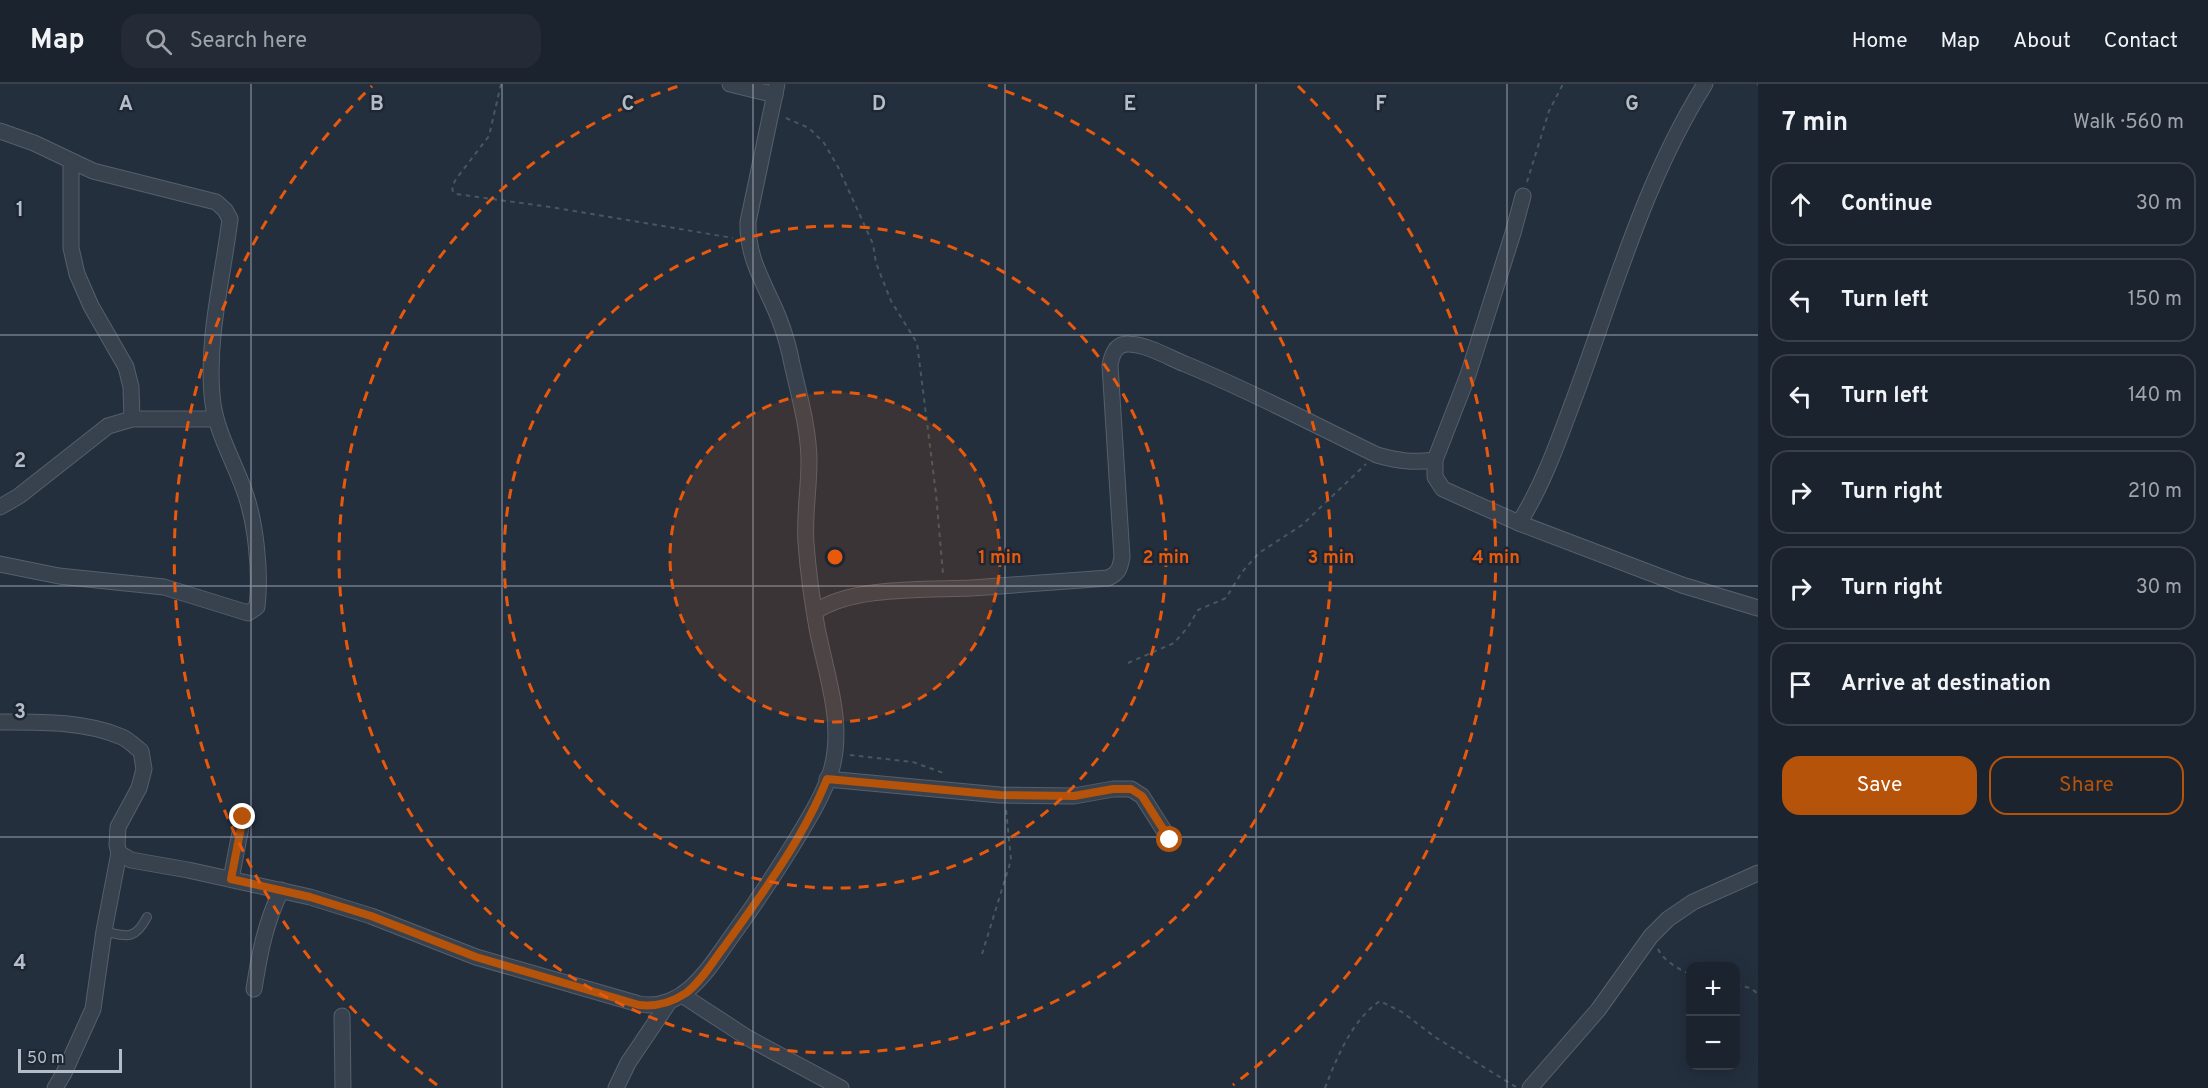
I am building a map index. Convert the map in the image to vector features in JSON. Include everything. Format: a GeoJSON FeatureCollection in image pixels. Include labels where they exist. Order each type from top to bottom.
{"type":"FeatureCollection","features":[{"type":"Feature","properties":{"kind":"street"},"geometry":{"type":"LineString","coordinates":[[119,853],[131,860],[310,897],[371,916],[485,960],[639,1005],[653,1007],[688,992],[709,967],[762,894],[806,823],[831,770],[836,734],[833,699],[815,612],[806,542],[809,460],[802,408],[791,356],[778,317],[754,263],[748,240],[748,222],[776,89],[730,84]]}},
{"type":"Feature","properties":{"kind":"street"},"geometry":{"type":"LineString","coordinates":[[1518,524],[1546,474],[1589,361],[1620,266],[1672,140],[1705,84]]}},
{"type":"Feature","properties":{"kind":"street"},"geometry":{"type":"LineString","coordinates":[[0,131],[34,143],[93,171],[216,202],[225,210],[230,219],[213,335],[212,396],[216,419],[245,492],[255,532],[257,607],[248,613],[164,587],[58,576],[0,564]]}},
{"type":"Feature","properties":{"kind":"street"},"geometry":{"type":"LineString","coordinates":[[71,161],[71,248],[77,274],[90,306],[126,367],[131,387],[132,419]]}},
{"type":"Feature","properties":{"kind":"street"},"geometry":{"type":"LineString","coordinates":[[1523,196],[1468,375],[1435,460],[1435,477],[1443,489],[1518,524],[1682,585],[1758,608]]}},
{"type":"Feature","properties":{"kind":"street"},"geometry":{"type":"LineString","coordinates":[[815,612],[838,601],[902,591],[1108,578],[1116,574],[1120,569],[1121,548],[1110,365],[1112,354],[1117,347],[1128,343],[1152,350],[1234,384],[1377,455],[1416,463],[1435,460]]}},
{"type":"Feature","properties":{"kind":"street"},"geometry":{"type":"LineString","coordinates":[[0,507],[19,496],[108,426],[132,419],[216,419]]}},
{"type":"Feature","properties":{"kind":"street"},"geometry":{"type":"LineString","coordinates":[[811,578],[828,595],[838,601]]}},
{"type":"Feature","properties":{"kind":"street"},"geometry":{"type":"LineString","coordinates":[[0,722],[41,722],[83,727],[123,738],[141,751],[144,769],[139,788],[118,827],[119,853],[104,931],[93,1009],[55,1088]]}},
{"type":"Feature","properties":{"kind":"street"},"geometry":{"type":"LineString","coordinates":[[827,779],[1000,795],[1074,796],[1113,789],[1131,789],[1142,796],[1170,840]]}},
{"type":"Feature","properties":{"kind":"street"},"geometry":{"type":"LineString","coordinates":[[231,879],[243,817]]}},
{"type":"Feature","properties":{"kind":"street"},"geometry":{"type":"LineString","coordinates":[[1530,1088],[1598,1010],[1651,936],[1668,919],[1693,902],[1758,873]]}},
{"type":"Feature","properties":{"kind":"street"},"geometry":{"type":"LineString","coordinates":[[254,989],[262,938],[269,915],[281,890]]}},
{"type":"Feature","properties":{"kind":"street"},"geometry":{"type":"LineString","coordinates":[[682,995],[748,1038],[841,1088]]}},
{"type":"Feature","properties":{"kind":"street"},"geometry":{"type":"LineString","coordinates":[[616,1088],[628,1063],[669,1002]]}},
{"type":"Feature","properties":{"kind":"street"},"geometry":{"type":"LineString","coordinates":[[342,1016],[343,1088]]}},
{"type":"Feature","properties":{"kind":"lane"},"geometry":{"type":"LineString","coordinates":[[104,931],[134,934],[140,930],[147,917]]}},
{"type":"Feature","properties":{"kind":"path"},"geometry":{"type":"LineString","coordinates":[[501,84],[489,136],[456,179],[452,187],[456,194],[748,240]]}},
{"type":"Feature","properties":{"kind":"path"},"geometry":{"type":"LineString","coordinates":[[1523,196],[1549,111],[1563,84]]}},
{"type":"Feature","properties":{"kind":"path"},"geometry":{"type":"LineString","coordinates":[[772,113],[809,128],[824,143],[838,167],[873,244],[876,263],[891,301],[917,343],[936,494],[944,589]]}},
{"type":"Feature","properties":{"kind":"path"},"geometry":{"type":"LineString","coordinates":[[1128,663],[1174,643],[1188,627],[1198,610],[1226,598],[1242,572],[1259,553],[1302,525],[1377,455]]}},
{"type":"Feature","properties":{"kind":"path"},"geometry":{"type":"LineString","coordinates":[[833,754],[913,762],[950,776]]}},
{"type":"Feature","properties":{"kind":"path"},"geometry":{"type":"LineString","coordinates":[[982,954],[1011,860],[1007,811],[1000,795]]}},
{"type":"Feature","properties":{"kind":"path"},"geometry":{"type":"LineString","coordinates":[[1651,936],[1661,955],[1686,972]]}},
{"type":"Feature","properties":{"kind":"path"},"geometry":{"type":"LineString","coordinates":[[1740,986],[1751,988],[1758,994]]}},
{"type":"Feature","properties":{"kind":"path"},"geometry":{"type":"LineString","coordinates":[[1325,1088],[1334,1065],[1355,1026],[1370,1008],[1380,1001],[1402,1012],[1435,1037],[1518,1088]]}},
{"type":"Feature","properties":{"kind":"route"},"geometry":{"type":"LineString","coordinates":[[243,817],[231,879],[310,897],[371,916],[476,957],[639,1005],[653,1007],[688,992],[709,967],[762,894],[806,823],[827,779],[1000,795],[1074,796],[1113,789],[1131,789],[1142,796],[1170,840]]}}]}
